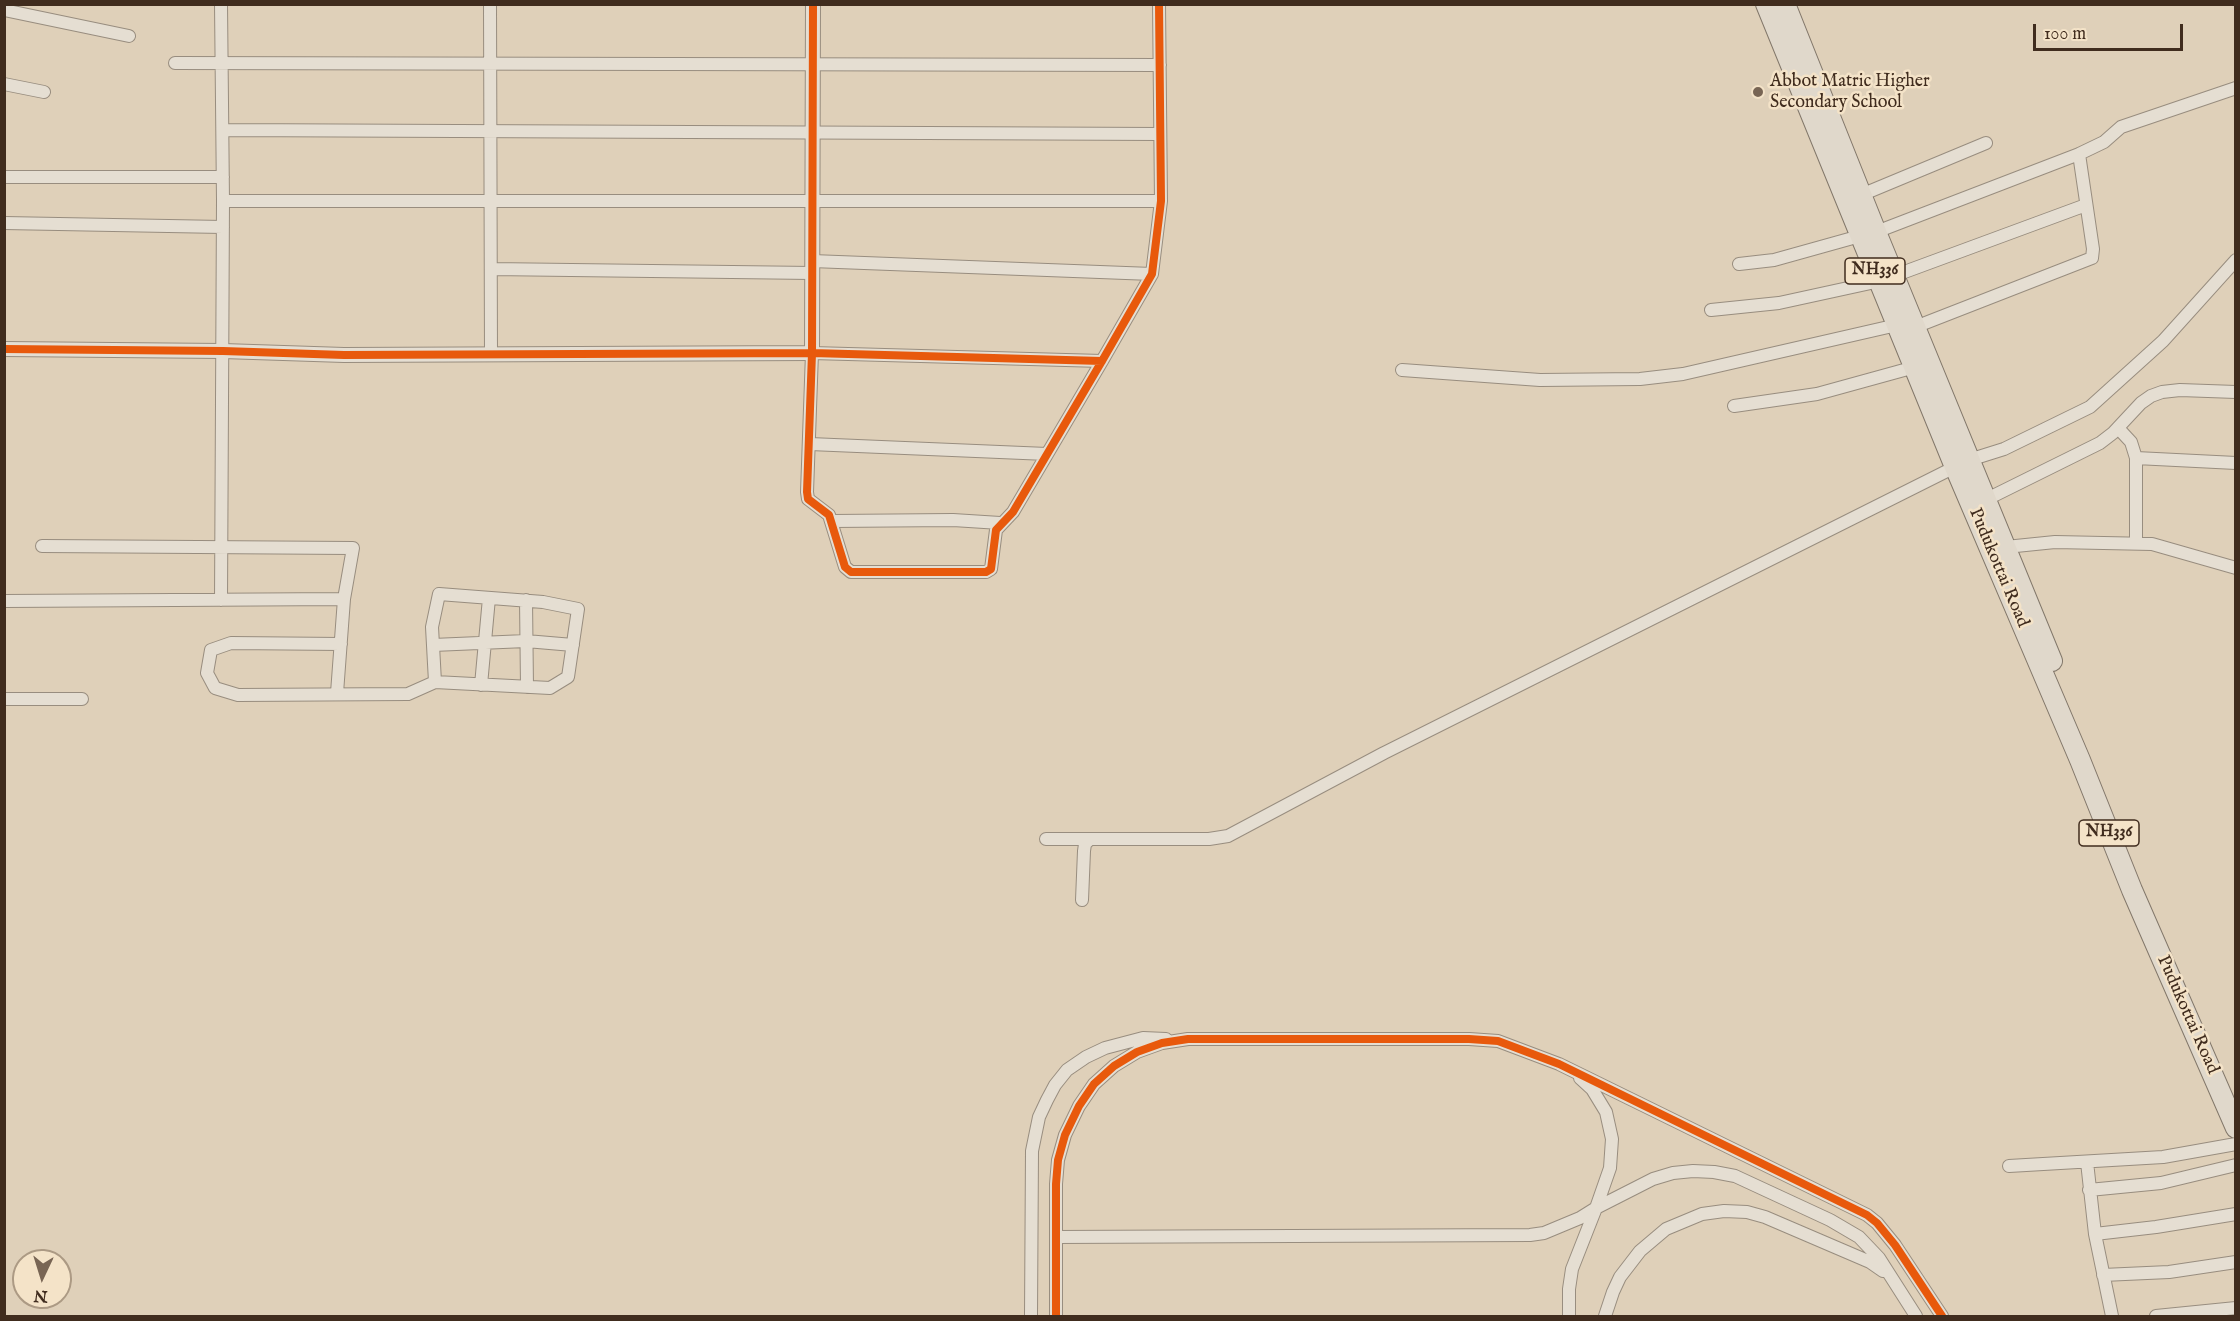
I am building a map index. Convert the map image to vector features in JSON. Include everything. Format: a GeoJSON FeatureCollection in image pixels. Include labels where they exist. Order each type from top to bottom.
{"type":"FeatureCollection","features":[{"type":"Feature","properties":{"kind":"highway","name":"Pudukottai Road"},"geometry":{"type":"LineString","coordinates":[[1766,4],[1799,62],[1861,195],[1868,234]]}},
{"type":"Feature","properties":{"kind":"highway","name":"Pudukottai Road"},"geometry":{"type":"LineString","coordinates":[[1785,4],[1799,62],[2132,890],[2235,1128]]}},
{"type":"Feature","properties":{"kind":"highway","name":"Pudukottai Road"},"geometry":{"type":"LineString","coordinates":[[1906,326],[1915,367],[1962,464],[1985,500],[2144,887],[2235,1095]]}},
{"type":"Feature","properties":{"kind":"street"},"geometry":{"type":"LineString","coordinates":[[221,4],[223,63],[221,600]]}},
{"type":"Feature","properties":{"kind":"street"},"geometry":{"type":"LineString","coordinates":[[490,4],[491,355]]}},
{"type":"Feature","properties":{"kind":"street"},"geometry":{"type":"LineString","coordinates":[[813,4],[812,353],[808,499],[829,515],[845,567],[851,573],[986,572],[991,569],[996,530],[1000,523],[1013,512],[1152,274],[1161,201],[1159,4]]}},
{"type":"Feature","properties":{"kind":"street"},"geometry":{"type":"LineString","coordinates":[[4,10],[129,36]]}},
{"type":"Feature","properties":{"kind":"street"},"geometry":{"type":"LineString","coordinates":[[175,63],[1160,65]]}},
{"type":"Feature","properties":{"kind":"street"},"geometry":{"type":"LineString","coordinates":[[4,84],[44,92]]}},
{"type":"Feature","properties":{"kind":"street"},"geometry":{"type":"LineString","coordinates":[[1739,264],[1787,257],[1868,234],[2079,154],[2104,142],[2121,127],[2235,88]]}},
{"type":"Feature","properties":{"kind":"street"},"geometry":{"type":"LineString","coordinates":[[223,130],[1160,134]]}},
{"type":"Feature","properties":{"kind":"street"},"geometry":{"type":"LineString","coordinates":[[1861,195],[1986,142]]}},
{"type":"Feature","properties":{"kind":"street"},"geometry":{"type":"LineString","coordinates":[[1402,370],[1540,380],[1640,379],[1683,374],[1906,326],[2092,258],[2093,249],[2079,154]]}},
{"type":"Feature","properties":{"kind":"street"},"geometry":{"type":"LineString","coordinates":[[4,177],[223,177]]}},
{"type":"Feature","properties":{"kind":"street"},"geometry":{"type":"LineString","coordinates":[[223,201],[1161,201]]}},
{"type":"Feature","properties":{"kind":"street"},"geometry":{"type":"LineString","coordinates":[[1710,310],[1779,303],[1887,279],[2086,205]]}},
{"type":"Feature","properties":{"kind":"street"},"geometry":{"type":"LineString","coordinates":[[4,223],[223,227]]}},
{"type":"Feature","properties":{"kind":"street"},"geometry":{"type":"LineString","coordinates":[[1046,839],[1209,839],[1228,836],[1384,753],[1962,464],[2004,449],[2090,407],[2163,341],[2235,260]]}},
{"type":"Feature","properties":{"kind":"street"},"geometry":{"type":"LineString","coordinates":[[491,269],[812,267],[1152,274]]}},
{"type":"Feature","properties":{"kind":"street"},"geometry":{"type":"LineString","coordinates":[[4,349],[223,351],[344,355],[812,353],[1102,361]]}},
{"type":"Feature","properties":{"kind":"street"},"geometry":{"type":"LineString","coordinates":[[1734,406],[1817,394],[1915,367]]}},
{"type":"Feature","properties":{"kind":"street"},"geometry":{"type":"LineString","coordinates":[[1985,500],[2100,442],[2118,428],[2141,403],[2162,392],[2180,390],[2235,392]]}},
{"type":"Feature","properties":{"kind":"street"},"geometry":{"type":"LineString","coordinates":[[2118,428],[2131,441],[2136,458],[2136,542]]}},
{"type":"Feature","properties":{"kind":"street"},"geometry":{"type":"LineString","coordinates":[[810,444],[1047,454]]}},
{"type":"Feature","properties":{"kind":"street"},"geometry":{"type":"LineString","coordinates":[[2136,458],[2235,463]]}},
{"type":"Feature","properties":{"kind":"street"},"geometry":{"type":"LineString","coordinates":[[832,521],[953,520],[1000,523]]}},
{"type":"Feature","properties":{"kind":"street"},"geometry":{"type":"LineString","coordinates":[[2006,548],[2055,542],[2136,542],[2152,544],[2235,568]]}},
{"type":"Feature","properties":{"kind":"street"},"geometry":{"type":"LineString","coordinates":[[42,546],[353,548],[344,599],[337,693]]}},
{"type":"Feature","properties":{"kind":"street"},"geometry":{"type":"LineString","coordinates":[[341,644],[231,643],[211,650],[207,673],[215,688],[238,694],[408,694],[435,682],[550,688],[568,677],[578,609],[526,600],[440,594],[432,627],[435,682]]}},
{"type":"Feature","properties":{"kind":"street"},"geometry":{"type":"LineString","coordinates":[[481,685],[489,598]]}},
{"type":"Feature","properties":{"kind":"street"},"geometry":{"type":"LineString","coordinates":[[4,601],[344,599]]}},
{"type":"Feature","properties":{"kind":"street"},"geometry":{"type":"LineString","coordinates":[[526,600],[527,687]]}},
{"type":"Feature","properties":{"kind":"street"},"geometry":{"type":"LineString","coordinates":[[433,645],[526,641],[573,645]]}},
{"type":"Feature","properties":{"kind":"street"},"geometry":{"type":"LineString","coordinates":[[4,699],[82,699]]}},
{"type":"Feature","properties":{"kind":"street"},"geometry":{"type":"LineString","coordinates":[[1083,900],[1084,851],[1085,844],[1090,839]]}},
{"type":"Feature","properties":{"kind":"street"},"geometry":{"type":"LineString","coordinates":[[1031,1317],[1032,1151],[1039,1117],[1055,1085],[1067,1070],[1086,1057],[1122,1043],[1143,1038],[1485,1039],[1511,1045],[1559,1064],[1867,1215],[1895,1245],[1942,1317]]}},
{"type":"Feature","properties":{"kind":"street"},"geometry":{"type":"LineString","coordinates":[[1056,1317],[1056,1184],[1058,1160],[1065,1135],[1079,1106],[1094,1084],[1114,1066],[1137,1052],[1162,1043],[1188,1039]]}},
{"type":"Feature","properties":{"kind":"street"},"geometry":{"type":"LineString","coordinates":[[1559,1064],[1582,1079],[1603,1106],[1610,1126],[1612,1146],[1610,1168],[1572,1269],[1569,1317]]}},
{"type":"Feature","properties":{"kind":"street"},"geometry":{"type":"LineString","coordinates":[[2009,1166],[2163,1157],[2235,1144]]}},
{"type":"Feature","properties":{"kind":"street"},"geometry":{"type":"LineString","coordinates":[[2087,1162],[2095,1234],[2112,1317]]}},
{"type":"Feature","properties":{"kind":"street"},"geometry":{"type":"LineString","coordinates":[[2089,1190],[2161,1183],[2235,1165]]}},
{"type":"Feature","properties":{"kind":"street"},"geometry":{"type":"LineString","coordinates":[[1056,1237],[1530,1235],[1558,1229],[1653,1179],[1672,1173],[1714,1172],[1735,1176],[1859,1236],[1878,1258],[1916,1317]]}},
{"type":"Feature","properties":{"kind":"street"},"geometry":{"type":"LineString","coordinates":[[1605,1317],[1613,1292],[1629,1263],[1652,1239],[1683,1221],[1702,1214],[1724,1211],[1748,1212],[1766,1217],[1870,1262],[1882,1270],[1898,1288]]}},
{"type":"Feature","properties":{"kind":"street"},"geometry":{"type":"LineString","coordinates":[[2095,1234],[2235,1214]]}},
{"type":"Feature","properties":{"kind":"street"},"geometry":{"type":"LineString","coordinates":[[2103,1275],[2169,1272],[2235,1262]]}},
{"type":"Feature","properties":{"kind":"street"},"geometry":{"type":"LineString","coordinates":[[2156,1317],[2235,1308]]}},
{"type":"Feature","properties":{"kind":"cycle path"},"geometry":{"type":"LineString","coordinates":[[4,349],[223,351],[344,355],[812,353],[813,4]]}},
{"type":"Feature","properties":{"kind":"cycle path"},"geometry":{"type":"LineString","coordinates":[[1102,361],[812,353],[808,499],[829,515],[845,567],[851,572],[986,572],[991,569],[996,530],[1013,512],[1102,361],[1152,274],[1161,201],[1159,4]]}},
{"type":"Feature","properties":{"kind":"cycle path"},"geometry":{"type":"LineString","coordinates":[[1056,1316],[1056,1184],[1058,1160],[1065,1135],[1079,1106],[1094,1084],[1114,1066],[1137,1052],[1162,1043],[1188,1039],[1469,1039],[1498,1041],[1559,1064],[1867,1215],[1877,1223],[1895,1245],[1942,1316]]}},
{"type":"Feature","properties":{"kind":"place","name":"Abbot Matric Higher Secondary School"},"geometry":{"type":"Point","coordinates":[1758,92]}}]}
